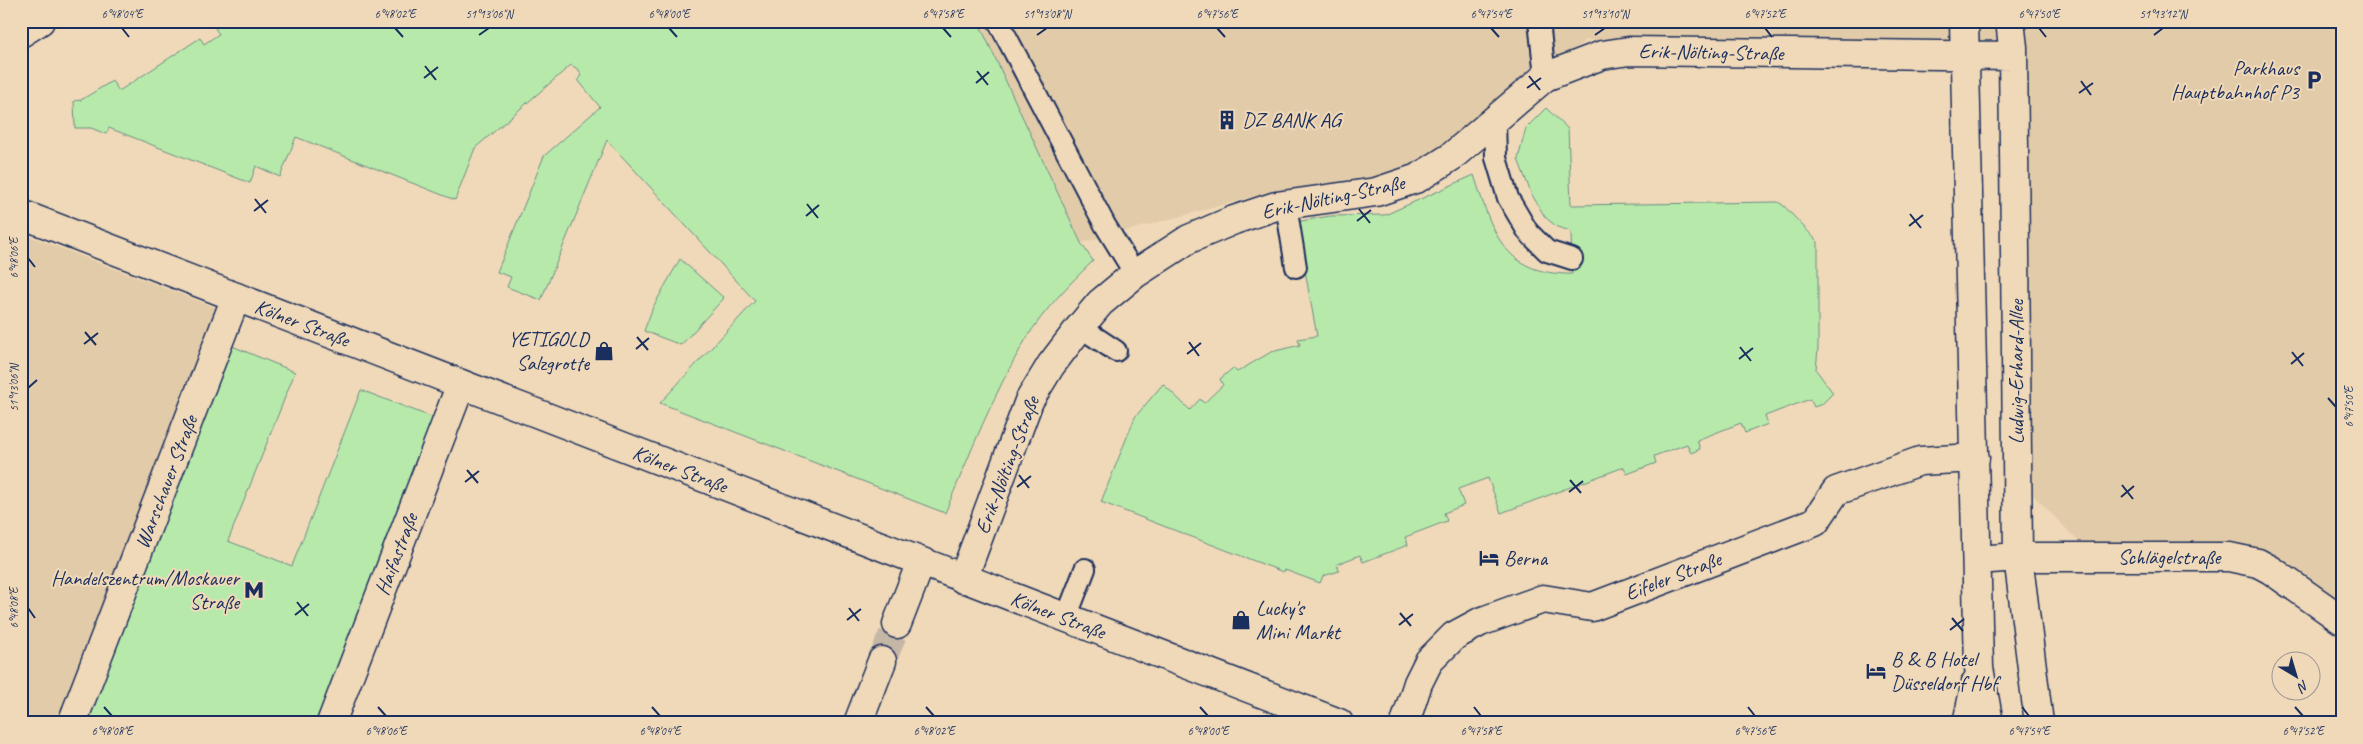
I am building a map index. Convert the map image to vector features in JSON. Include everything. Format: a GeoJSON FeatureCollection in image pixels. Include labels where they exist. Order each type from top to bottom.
{"type":"FeatureCollection","features":[{"type":"Feature","properties":{"kind":"street"},"geometry":{"type":"LineString","coordinates":[[21,33],[40,21]]}},
{"type":"Feature","properties":{"kind":"street","name":"Ludwig-Erhard-Allee"},"geometry":{"type":"LineString","coordinates":[[1964,21],[1978,560],[1979,668],[1989,723]]}},
{"type":"Feature","properties":{"kind":"street","name":"Ludwig-Erhard-Allee"},"geometry":{"type":"LineString","coordinates":[[2010,21],[2013,56],[2018,557],[2039,723]]}},
{"type":"Feature","properties":{"kind":"street","name":"Erik-Nölting-Straße"},"geometry":{"type":"LineString","coordinates":[[963,578],[1029,401],[1051,365],[1100,303],[1135,274],[1189,239],[1213,228],[1286,205],[1376,192],[1418,178],[1452,157],[1545,77],[1602,55],[1629,51],[2013,56]]}},
{"type":"Feature","properties":{"kind":"street","name":"Kölner Straße"},"geometry":{"type":"LineString","coordinates":[[21,214],[1339,723]]}},
{"type":"Feature","properties":{"kind":"street","name":"Warschauer Straße"},"geometry":{"type":"LineString","coordinates":[[72,723],[236,298]]}},
{"type":"Feature","properties":{"kind":"street","name":"Haifastraße"},"geometry":{"type":"LineString","coordinates":[[331,723],[461,384]]}},
{"type":"Feature","properties":{"kind":"street","name":"Eifeler Straße"},"geometry":{"type":"LineString","coordinates":[[1405,723],[1418,683],[1429,661],[1454,636],[1480,622],[1543,599],[1592,607],[1816,522],[1836,491],[1920,460],[1975,458]]}},
{"type":"Feature","properties":{"kind":"street","name":"Schlägelstraße"},"geometry":{"type":"LineString","coordinates":[[1978,560],[2018,557],[2229,557],[2248,560],[2271,570],[2342,620]]}},
{"type":"Feature","properties":{"kind":"street"},"geometry":{"type":"LineString","coordinates":[[897,624],[921,562]]}},
{"type":"Feature","properties":{"kind":"street"},"geometry":{"type":"LineString","coordinates":[[858,723],[882,662]]}},
{"type":"Feature","properties":{"kind":"street","name":"Ludwig-Erhard-Allee"},"geometry":{"type":"LineString","coordinates":[[1968,723],[1979,668]]}},
{"type":"Feature","properties":{"kind":"lane"},"geometry":{"type":"LineString","coordinates":[[998,21],[1105,225],[1135,274]]}},
{"type":"Feature","properties":{"kind":"lane"},"geometry":{"type":"LineString","coordinates":[[1539,21],[1545,77]]}},
{"type":"Feature","properties":{"kind":"lane"},"geometry":{"type":"LineString","coordinates":[[1496,118],[1496,158],[1508,198],[1528,232],[1547,251],[1572,259]]}},
{"type":"Feature","properties":{"kind":"lane"},"geometry":{"type":"LineString","coordinates":[[1286,205],[1296,268]]}},
{"type":"Feature","properties":{"kind":"lane"},"geometry":{"type":"LineString","coordinates":[[1080,327],[1116,350]]}},
{"type":"Feature","properties":{"kind":"lane"},"geometry":{"type":"LineString","coordinates":[[1066,618],[1085,569]]}},
{"type":"Feature","properties":{"kind":"shaded area"},"geometry":{"type":"Polygon","coordinates":[[[978,21],[2342,21],[2342,602],[2282,562],[2087,550],[2032,494],[2008,42],[1586,40],[1411,176],[1275,191],[1081,243],[978,21]]]}},
{"type":"Feature","properties":{"kind":"shaded area"},"geometry":{"type":"Polygon","coordinates":[[[21,233],[225,311],[66,723],[21,723],[21,233]]]}},
{"type":"Feature","properties":{"kind":"green space"},"geometry":{"type":"Polygon","coordinates":[[[226,21],[243,21],[247,27],[255,21],[978,21],[1081,243],[1093,261],[1057,298],[1026,339],[992,403],[945,513],[660,403],[755,301],[607,140],[541,300],[507,287],[511,277],[497,272],[544,156],[600,107],[578,80],[581,75],[579,70],[571,65],[475,148],[455,200],[296,137],[280,177],[256,166],[250,183],[109,128],[106,134],[91,128],[75,128],[74,101],[81,100],[112,81],[119,91],[200,38],[204,44],[219,34],[215,28],[226,21]]]}},
{"type":"Feature","properties":{"kind":"green space"},"geometry":{"type":"Polygon","coordinates":[[[1546,108],[1568,129],[1571,205],[1778,202],[1818,242],[1818,348],[1816,370],[1833,393],[1822,404],[1814,407],[1810,399],[1765,416],[1768,424],[1745,433],[1741,423],[1697,440],[1700,449],[1691,453],[1687,444],[1654,456],[1656,463],[1627,474],[1624,467],[1501,513],[1488,478],[1458,489],[1464,505],[1444,513],[1447,521],[1405,537],[1408,545],[1363,562],[1360,555],[1337,564],[1339,571],[1323,576],[1320,583],[1285,570],[1283,572],[1101,502],[1135,417],[1163,384],[1190,410],[1200,399],[1204,403],[1223,385],[1220,379],[1233,368],[1237,372],[1271,352],[1300,345],[1298,339],[1317,336],[1296,222],[1330,216],[1385,215],[1474,175],[1494,231],[1515,258],[1530,267],[1548,272],[1572,274],[1571,231],[1557,227],[1545,217],[1531,193],[1518,159],[1526,128],[1546,108]]]}},
{"type":"Feature","properties":{"kind":"green space"},"geometry":{"type":"Polygon","coordinates":[[[680,259],[724,298],[681,345],[644,331],[653,307],[680,259]]]}},
{"type":"Feature","properties":{"kind":"green space"},"geometry":{"type":"Polygon","coordinates":[[[232,346],[295,372],[228,541],[292,566],[361,390],[439,420],[322,723],[84,723],[232,346]]]}},
{"type":"Feature","properties":{"kind":"tunnel"},"geometry":{"type":"LineString","coordinates":[[882,661],[897,624]]}},
{"type":"Feature","properties":{"kind":"place","name":"Parkhaus Hauptbahnhof P3"},"geometry":{"type":"Point","coordinates":[2314,80]}},
{"type":"Feature","properties":{"kind":"place","name":"DZ BANK AG"},"geometry":{"type":"Point","coordinates":[1227,120]}},
{"type":"Feature","properties":{"kind":"place","name":"YETIGOLD Salzgrotte"},"geometry":{"type":"Point","coordinates":[604,351]}},
{"type":"Feature","properties":{"kind":"place","name":"Berna"},"geometry":{"type":"Point","coordinates":[1489,558]}},
{"type":"Feature","properties":{"kind":"place","name":"Handelszentrum/Moskauer Straße"},"geometry":{"type":"Point","coordinates":[254,590]}},
{"type":"Feature","properties":{"kind":"place","name":"Lucky's Mini Markt"},"geometry":{"type":"Point","coordinates":[1241,620]}},
{"type":"Feature","properties":{"kind":"place","name":"B & B Hotel Düsseldorf Hbf"},"geometry":{"type":"Point","coordinates":[1876,671]}}]}
